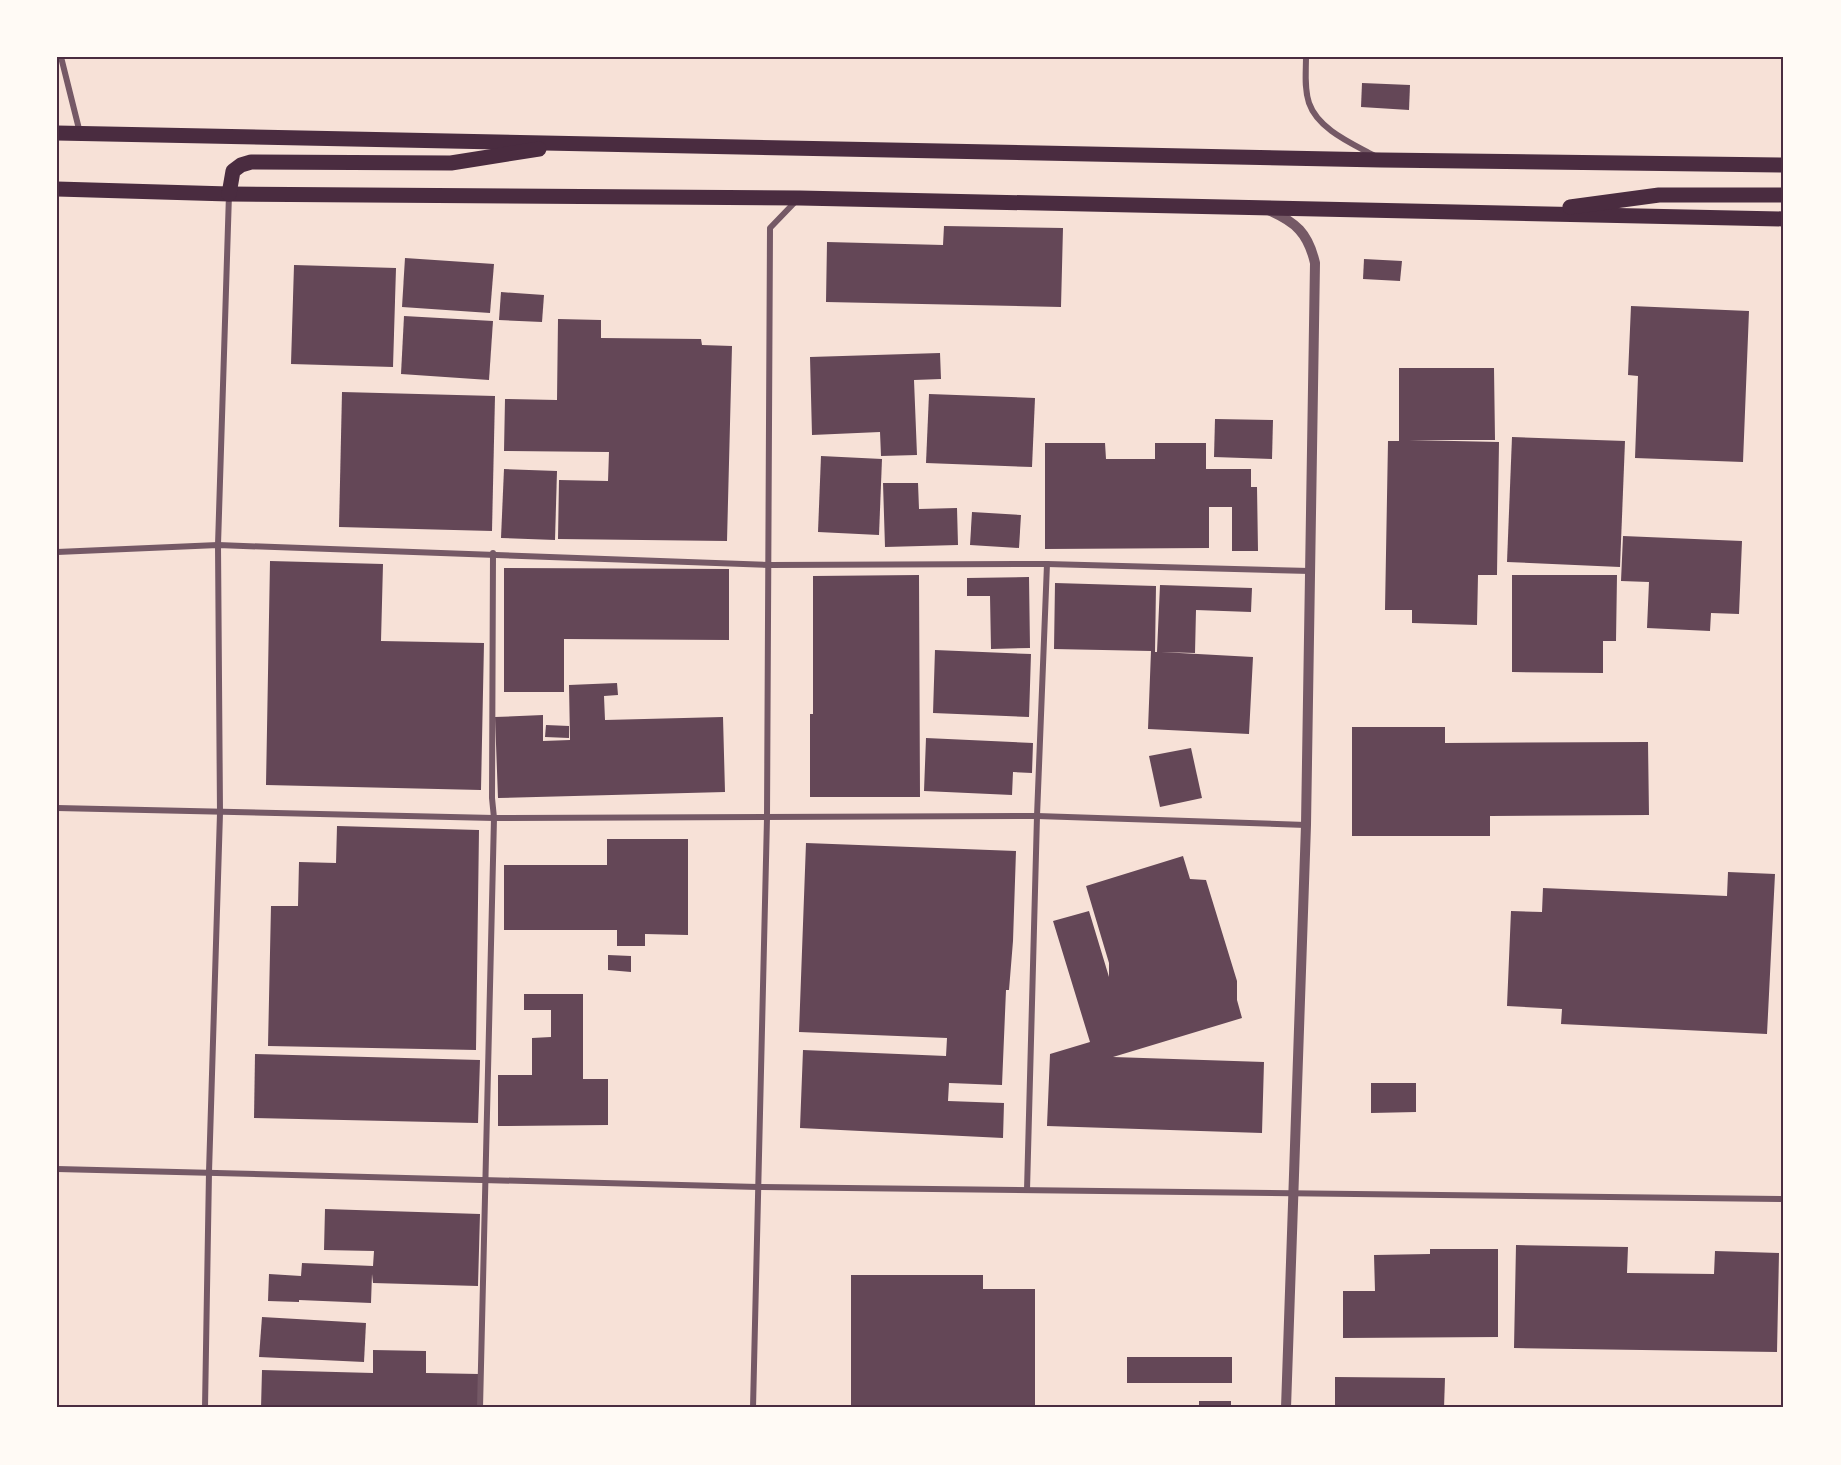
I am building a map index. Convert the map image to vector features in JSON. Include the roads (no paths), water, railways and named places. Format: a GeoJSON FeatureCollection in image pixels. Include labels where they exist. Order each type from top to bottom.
{"type":"FeatureCollection","features":[{"type":"Feature","properties":{"kind":"main road"},"geometry":{"type":"LineString","coordinates":[[57,133],[1381,160],[1779,164]]}},
{"type":"Feature","properties":{"kind":"main road"},"geometry":{"type":"LineString","coordinates":[[229,194],[233,171],[251,162],[451,163],[578,142]]}},
{"type":"Feature","properties":{"kind":"main road"},"geometry":{"type":"LineString","coordinates":[[57,189],[229,194],[800,198],[1784,219]]}},
{"type":"Feature","properties":{"kind":"main road"},"geometry":{"type":"LineString","coordinates":[[1522,213],[1659,195],[1784,195]]}},
{"type":"Feature","properties":{"kind":"street"},"geometry":{"type":"LineString","coordinates":[[61,57],[80,133]]}},
{"type":"Feature","properties":{"kind":"street"},"geometry":{"type":"LineString","coordinates":[[1306,57],[1306,85],[1310,105],[1320,121],[1334,133],[1381,160]]}},
{"type":"Feature","properties":{"kind":"street"},"geometry":{"type":"LineString","coordinates":[[205,1408],[209,1172],[220,813],[218,545],[229,194]]}},
{"type":"Feature","properties":{"kind":"street"},"geometry":{"type":"LineString","coordinates":[[753,1408],[767,818],[770,228],[800,198]]}},
{"type":"Feature","properties":{"kind":"street"},"geometry":{"type":"LineString","coordinates":[[1263,208],[1288,218],[1302,231],[1311,245],[1315,263],[1306,825],[1286,1408]]}},
{"type":"Feature","properties":{"kind":"street"},"geometry":{"type":"LineString","coordinates":[[57,552],[218,545],[770,565],[1047,564],[1310,571]]}},
{"type":"Feature","properties":{"kind":"street"},"geometry":{"type":"LineString","coordinates":[[480,1408],[494,818],[492,798],[493,554]]}},
{"type":"Feature","properties":{"kind":"street"},"geometry":{"type":"LineString","coordinates":[[1027,1190],[1037,816],[1047,564]]}},
{"type":"Feature","properties":{"kind":"street"},"geometry":{"type":"LineString","coordinates":[[57,808],[494,818],[1037,816],[1306,825]]}},
{"type":"Feature","properties":{"kind":"street"},"geometry":{"type":"LineString","coordinates":[[57,1169],[758,1187],[1784,1199]]}}]}
